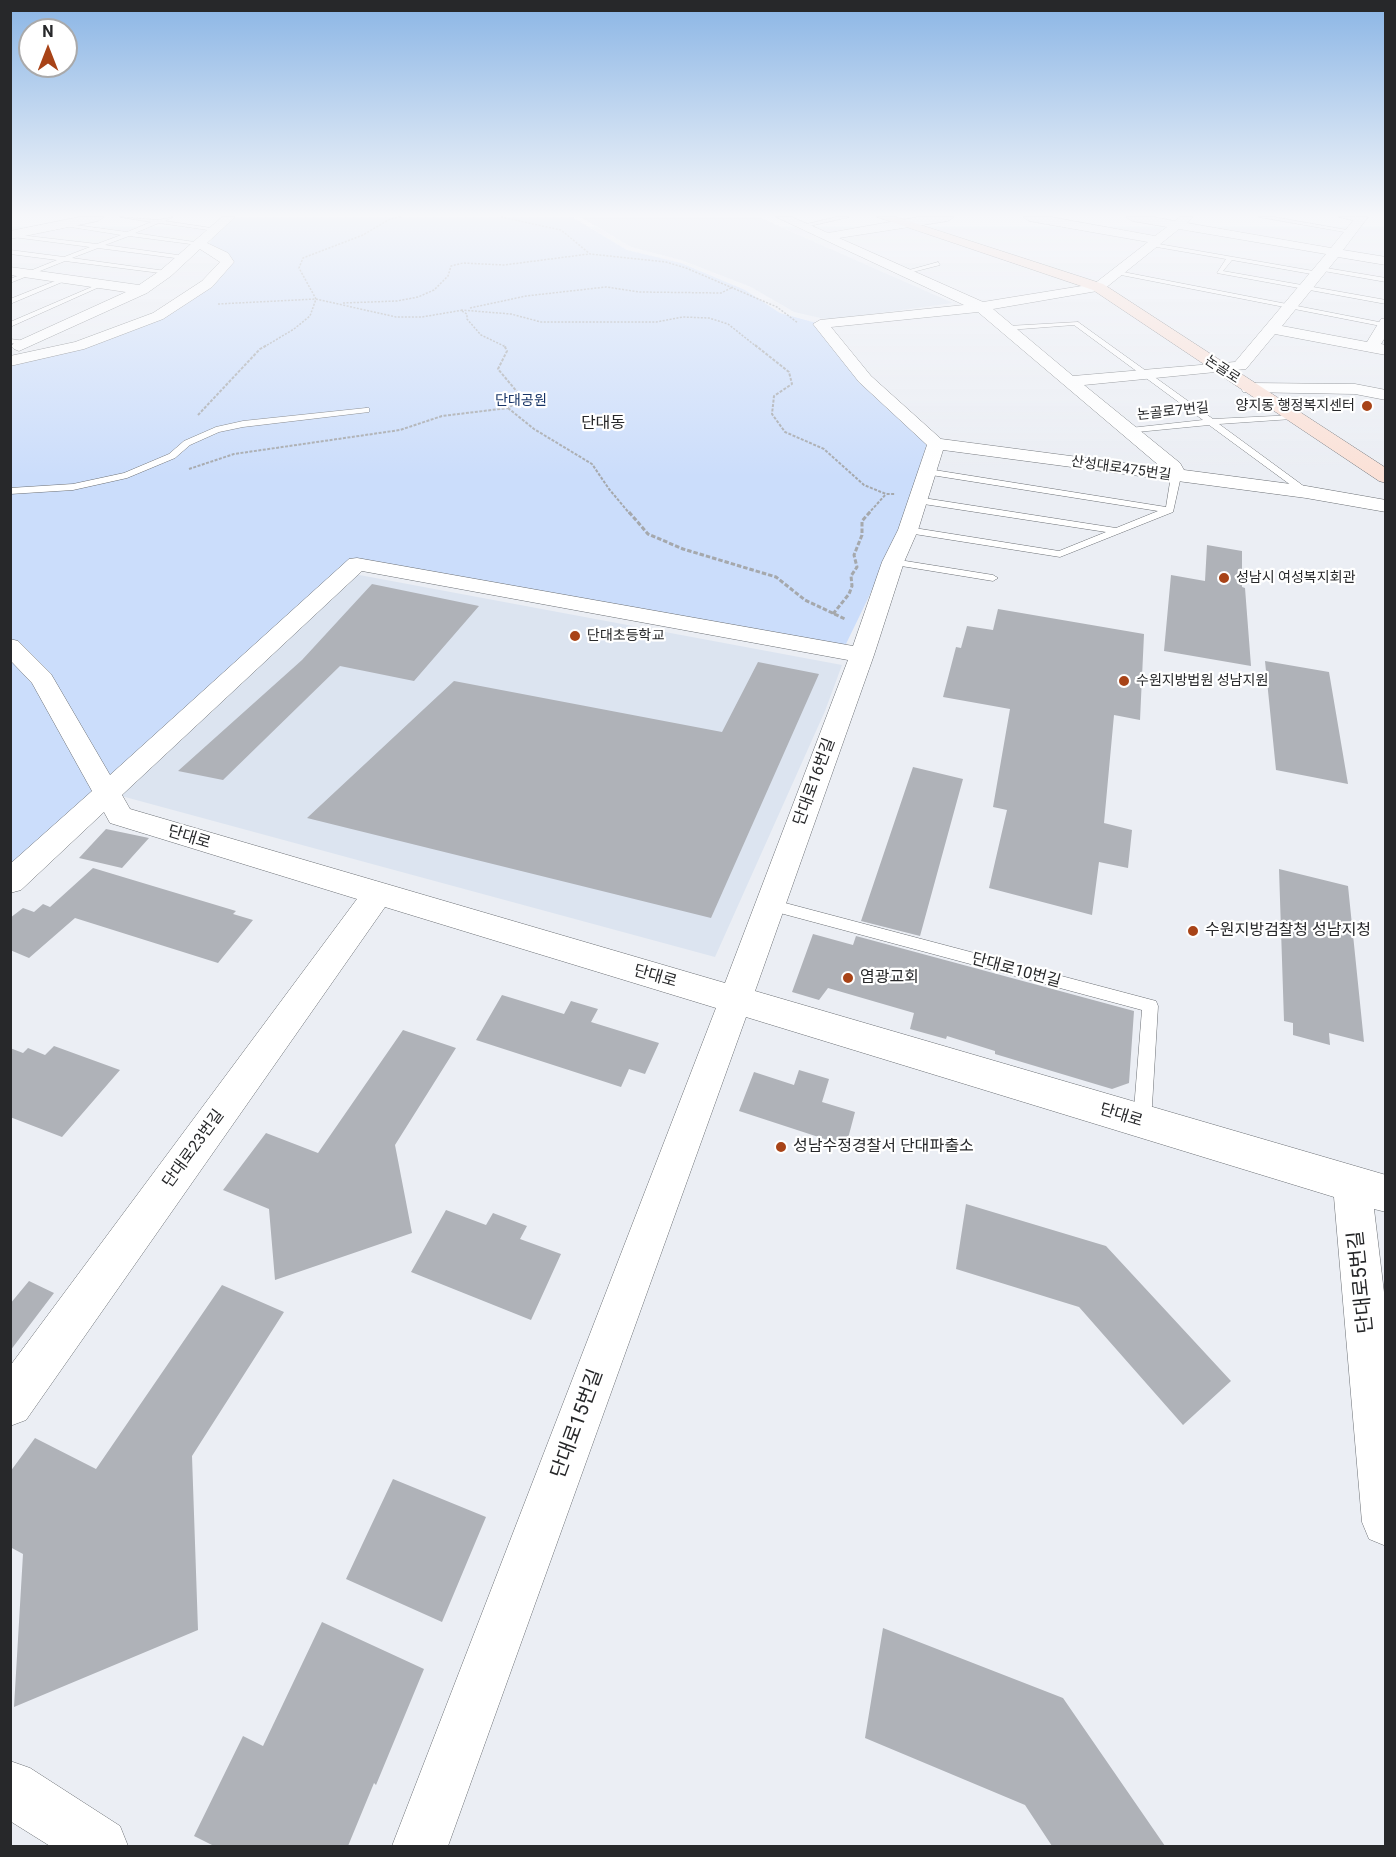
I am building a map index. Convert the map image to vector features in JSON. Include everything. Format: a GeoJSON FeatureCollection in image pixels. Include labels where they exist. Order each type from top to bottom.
{"type":"FeatureCollection","features":[{"type":"Feature","properties":{"kind":"street"},"geometry":{"type":"LineString","coordinates":[[10,350],[18,342],[109,304]]}},
{"type":"Feature","properties":{"kind":"street"},"geometry":{"type":"LineString","coordinates":[[10,361],[79,346],[158,316],[177,304]]}},
{"type":"Feature","properties":{"kind":"street"},"geometry":{"type":"LineString","coordinates":[[972,304],[1008,328],[1173,467],[1176,476]]}},
{"type":"Feature","properties":{"kind":"street"},"geometry":{"type":"LineString","coordinates":[[936,444],[865,379],[820,324],[1005,304]]}},
{"type":"Feature","properties":{"kind":"street","name":"논골로"},"geometry":{"type":"LineString","coordinates":[[1123,304],[1386,477]]}},
{"type":"Feature","properties":{"kind":"street"},"geometry":{"type":"LineString","coordinates":[[1070,381],[1240,366],[1293,304]]}},
{"type":"Feature","properties":{"kind":"street"},"geometry":{"type":"LineString","coordinates":[[1271,329],[1379,349],[1385,324]]}},
{"type":"Feature","properties":{"kind":"street"},"geometry":{"type":"LineString","coordinates":[[1249,388],[1355,389],[1386,395]]}},
{"type":"Feature","properties":{"kind":"street","name":"산성대로475번길"},"geometry":{"type":"LineString","coordinates":[[936,444],[1306,492],[1386,506]]}},
{"type":"Feature","properties":{"kind":"street","name":"단대로16번길"},"geometry":{"type":"LineString","coordinates":[[735,1001],[862,655],[893,562],[908,530],[936,444]]}},
{"type":"Feature","properties":{"kind":"street"},"geometry":{"type":"LineString","coordinates":[[10,882],[107,796],[357,564],[862,655]]}},
{"type":"Feature","properties":{"kind":"street","name":"단대로"},"geometry":{"type":"LineString","coordinates":[[10,646],[42,679],[120,816],[377,895],[1369,1190]]}},
{"type":"Feature","properties":{"kind":"street","name":"단대로23번길"},"geometry":{"type":"LineString","coordinates":[[10,1404],[377,895]]}},
{"type":"Feature","properties":{"kind":"street","name":"단대로15번길"},"geometry":{"type":"LineString","coordinates":[[420,1846],[735,1001]]}},
{"type":"Feature","properties":{"kind":"street","name":"단대로5번길"},"geometry":{"type":"LineString","coordinates":[[1369,1190],[1386,1522]]}},
{"type":"Feature","properties":{"kind":"street"},"geometry":{"type":"LineString","coordinates":[[10,1788],[100,1846]]}},
{"type":"Feature","properties":{"kind":"lane"},"geometry":{"type":"LineString","coordinates":[[10,325],[58,304]]}},
{"type":"Feature","properties":{"kind":"lane"},"geometry":{"type":"LineString","coordinates":[[1279,304],[1385,324]]}},
{"type":"Feature","properties":{"kind":"lane","name":"산성대로475번길"},"geometry":{"type":"LineString","coordinates":[[1008,328],[1076,323],[1306,492]]}},
{"type":"Feature","properties":{"kind":"lane"},"geometry":{"type":"LineString","coordinates":[[10,491],[73,487],[127,475],[172,456],[187,442],[202,434],[243,424],[366,410]]}},
{"type":"Feature","properties":{"kind":"lane","name":"논골로7번길"},"geometry":{"type":"LineString","coordinates":[[1130,431],[1211,422],[1292,417]]}},
{"type":"Feature","properties":{"kind":"lane"},"geometry":{"type":"LineString","coordinates":[[1170,510],[1176,476]]}},
{"type":"Feature","properties":{"kind":"lane"},"geometry":{"type":"LineString","coordinates":[[922,488],[1170,510]]}},
{"type":"Feature","properties":{"kind":"lane"},"geometry":{"type":"LineString","coordinates":[[922,488],[1117,531]]}},
{"type":"Feature","properties":{"kind":"lane"},"geometry":{"type":"LineString","coordinates":[[908,530],[1060,554],[1170,510]]}},
{"type":"Feature","properties":{"kind":"lane"},"geometry":{"type":"LineString","coordinates":[[893,562],[993,578]]}},
{"type":"Feature","properties":{"kind":"lane","name":"단대로10번길"},"geometry":{"type":"LineString","coordinates":[[770,905],[1150,1006],[1142,1122]]}},
{"type":"Feature","properties":{"kind":"path"},"geometry":{"type":"LineString","coordinates":[[214,304],[221,304]]}},
{"type":"Feature","properties":{"kind":"path"},"geometry":{"type":"LineString","coordinates":[[202,434],[195,432],[193,427],[196,417],[260,349],[294,329],[310,316],[314,304]]}},
{"type":"Feature","properties":{"kind":"path"},"geometry":{"type":"LineString","coordinates":[[342,304],[396,317],[422,317],[490,304]]}},
{"type":"Feature","properties":{"kind":"path"},"geometry":{"type":"LineString","coordinates":[[770,304],[802,326]]}},
{"type":"Feature","properties":{"kind":"path"},"geometry":{"type":"LineString","coordinates":[[461,310],[511,314],[541,322],[656,322],[683,317],[709,318],[728,324],[789,372],[792,384],[774,396],[772,414],[785,432],[824,449],[864,485],[886,494],[922,488]]}},
{"type":"Feature","properties":{"kind":"path"},"geometry":{"type":"LineString","coordinates":[[508,408],[534,429],[592,464],[609,489],[648,534],[683,549],[776,577],[805,600],[853,624]]}},
{"type":"Feature","properties":{"kind":"path"},"geometry":{"type":"LineString","coordinates":[[833,614],[849,594],[852,586],[851,576],[857,567],[854,555],[862,535],[862,521],[886,494]]}},
{"type":"Feature","properties":{"kind":"shaded area"},"geometry":{"type":"Polygon","coordinates":[[[780,304],[948,304],[829,320],[794,312],[780,304]]]}},
{"type":"Feature","properties":{"kind":"shaded area"},"geometry":{"type":"Polygon","coordinates":[[[354,574],[842,665],[825,711],[715,957],[114,794],[354,574]]]}},
{"type":"Feature","properties":{"kind":"green space","name":"단대공원"},"geometry":{"type":"Polygon","coordinates":[[[174,304],[766,304],[780,313],[820,324],[936,444],[919,493],[845,646],[356,559],[11,877],[11,361],[38,359],[158,316],[174,304]]]}},
{"type":"Feature","properties":{"kind":"building"},"geometry":{"type":"Polygon","coordinates":[[[1207,545],[1242,551],[1242,587],[1245,588],[1251,666],[1164,651],[1171,575],[1205,581],[1207,545]]]}},
{"type":"Feature","properties":{"kind":"building"},"geometry":{"type":"Polygon","coordinates":[[[372,584],[479,606],[414,681],[340,666],[223,780],[178,771],[302,660],[372,584]]]}},
{"type":"Feature","properties":{"kind":"building"},"geometry":{"type":"Polygon","coordinates":[[[998,609],[1144,634],[1140,720],[1114,715],[1104,823],[1132,830],[1128,868],[1099,862],[1092,915],[989,888],[1007,810],[993,807],[1010,709],[943,697],[956,647],[961,648],[967,626],[993,630],[998,609]]]}},
{"type":"Feature","properties":{"kind":"building"},"geometry":{"type":"Polygon","coordinates":[[[1265,661],[1329,672],[1348,784],[1276,770],[1265,661]]]}},
{"type":"Feature","properties":{"kind":"building"},"geometry":{"type":"Polygon","coordinates":[[[758,662],[819,674],[711,918],[307,818],[454,681],[722,732],[758,662]]]}},
{"type":"Feature","properties":{"kind":"building"},"geometry":{"type":"Polygon","coordinates":[[[913,767],[963,779],[920,936],[861,921],[913,767]]]}},
{"type":"Feature","properties":{"kind":"building"},"geometry":{"type":"Polygon","coordinates":[[[106,829],[149,838],[122,868],[79,858],[106,829]]]}},
{"type":"Feature","properties":{"kind":"building"},"geometry":{"type":"Polygon","coordinates":[[[93,868],[236,911],[233,914],[253,920],[218,963],[75,918],[29,958],[10,950],[10,918],[23,908],[34,912],[43,904],[50,907],[93,868]]]}},
{"type":"Feature","properties":{"kind":"building"},"geometry":{"type":"Polygon","coordinates":[[[1279,869],[1348,886],[1364,1042],[1329,1033],[1330,1045],[1293,1035],[1293,1023],[1284,1021],[1279,869]]]}},
{"type":"Feature","properties":{"kind":"building"},"geometry":{"type":"Polygon","coordinates":[[[813,934],[853,945],[856,936],[1134,1011],[1129,1083],[1112,1089],[995,1054],[995,1051],[947,1036],[946,1039],[910,1029],[914,1013],[828,988],[819,1000],[792,992],[813,934]]]}},
{"type":"Feature","properties":{"kind":"building"},"geometry":{"type":"Polygon","coordinates":[[[502,995],[564,1014],[571,1001],[598,1009],[591,1022],[659,1043],[645,1074],[629,1069],[621,1087],[476,1040],[502,995]]]}},
{"type":"Feature","properties":{"kind":"building"},"geometry":{"type":"Polygon","coordinates":[[[403,1030],[456,1048],[395,1145],[412,1233],[275,1280],[269,1209],[223,1190],[266,1133],[318,1153],[403,1030]]]}},
{"type":"Feature","properties":{"kind":"building"},"geometry":{"type":"Polygon","coordinates":[[[54,1046],[120,1070],[62,1137],[10,1117],[10,1048],[23,1053],[28,1048],[45,1055],[54,1046]]]}},
{"type":"Feature","properties":{"kind":"building"},"geometry":{"type":"Polygon","coordinates":[[[799,1070],[829,1079],[822,1102],[855,1112],[846,1146],[739,1111],[754,1072],[794,1085],[799,1070]]]}},
{"type":"Feature","properties":{"kind":"building"},"geometry":{"type":"Polygon","coordinates":[[[966,1204],[1106,1246],[1231,1381],[1183,1425],[1079,1307],[956,1269],[966,1204]]]}},
{"type":"Feature","properties":{"kind":"building"},"geometry":{"type":"Polygon","coordinates":[[[446,1210],[486,1225],[493,1213],[527,1226],[520,1239],[561,1254],[531,1320],[411,1272],[446,1210]]]}},
{"type":"Feature","properties":{"kind":"building"},"geometry":{"type":"Polygon","coordinates":[[[29,1281],[54,1293],[10,1351],[10,1304],[29,1281]]]}},
{"type":"Feature","properties":{"kind":"building"},"geometry":{"type":"Polygon","coordinates":[[[222,1285],[284,1312],[192,1456],[198,1630],[14,1707],[23,1554],[10,1547],[10,1472],[35,1438],[96,1469],[222,1285]]]}},
{"type":"Feature","properties":{"kind":"building"},"geometry":{"type":"Polygon","coordinates":[[[393,1479],[486,1517],[442,1622],[346,1579],[393,1479]]]}},
{"type":"Feature","properties":{"kind":"building"},"geometry":{"type":"Polygon","coordinates":[[[322,1622],[424,1669],[348,1846],[214,1846],[194,1836],[243,1736],[263,1746],[322,1622]]]}},
{"type":"Feature","properties":{"kind":"building"},"geometry":{"type":"Polygon","coordinates":[[[883,1628],[1063,1698],[1165,1846],[1052,1846],[1025,1805],[865,1738],[883,1628]]]}},
{"type":"Feature","properties":{"kind":"place","name":"양지동 행정복지센터"},"geometry":{"type":"Point","coordinates":[1367,406]}},
{"type":"Feature","properties":{"kind":"place","name":"성남시 여성복지회관"},"geometry":{"type":"Point","coordinates":[1224,578]}},
{"type":"Feature","properties":{"kind":"place","name":"단대초등학교"},"geometry":{"type":"Point","coordinates":[575,636]}},
{"type":"Feature","properties":{"kind":"place","name":"수원지방법원 성남지원"},"geometry":{"type":"Point","coordinates":[1124,681]}},
{"type":"Feature","properties":{"kind":"place","name":"수원지방검찰청 성남지청"},"geometry":{"type":"Point","coordinates":[1193,931]}},
{"type":"Feature","properties":{"kind":"place","name":"염광교회"},"geometry":{"type":"Point","coordinates":[848,978]}},
{"type":"Feature","properties":{"kind":"place","name":"성남수정경찰서 단대파출소"},"geometry":{"type":"Point","coordinates":[781,1147]}},
{"type":"Feature","properties":{"kind":"district","name":"단대동"},"geometry":{"type":"Point","coordinates":[603,424]}}]}
